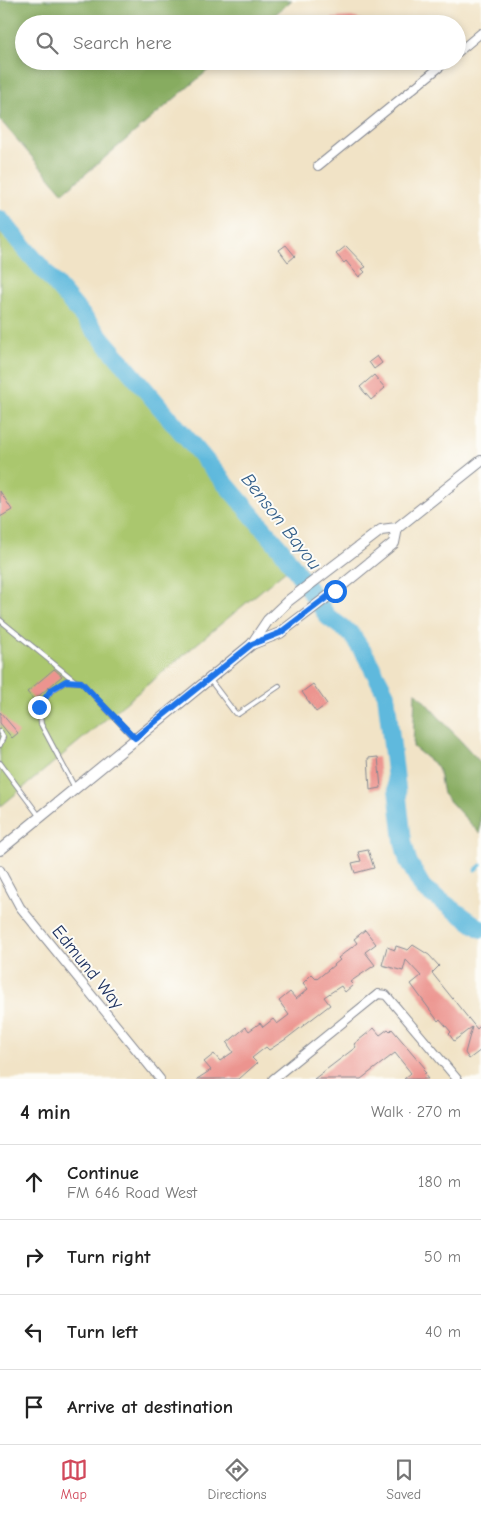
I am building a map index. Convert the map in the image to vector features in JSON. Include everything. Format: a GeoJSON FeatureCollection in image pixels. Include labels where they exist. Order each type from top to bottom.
{"type":"FeatureCollection","features":[{"type":"Feature","properties":{"kind":"main road"},"geometry":{"type":"LineString","coordinates":[[0,850],[252,644],[268,620],[288,601],[382,530],[397,528],[481,461]]}},
{"type":"Feature","properties":{"kind":"main road"},"geometry":{"type":"LineString","coordinates":[[252,644],[280,633],[304,616],[394,543],[397,528]]}},
{"type":"Feature","properties":{"kind":"street"},"geometry":{"type":"LineString","coordinates":[[466,46],[481,33]]}},
{"type":"Feature","properties":{"kind":"street"},"geometry":{"type":"LineString","coordinates":[[318,166],[436,70]]}},
{"type":"Feature","properties":{"kind":"street","name":"Edmund Way"},"geometry":{"type":"LineString","coordinates":[[0,870],[20,907],[160,1079]]}},
{"type":"Feature","properties":{"kind":"street"},"geometry":{"type":"LineString","coordinates":[[273,1079],[378,994],[386,995],[457,1079]]}},
{"type":"Feature","properties":{"kind":"lane"},"geometry":{"type":"LineString","coordinates":[[0,620],[77,682]]}},
{"type":"Feature","properties":{"kind":"lane"},"geometry":{"type":"LineString","coordinates":[[209,679],[235,713],[238,714],[279,686]]}},
{"type":"Feature","properties":{"kind":"lane"},"geometry":{"type":"LineString","coordinates":[[75,788],[41,724],[39,707],[51,690],[66,681],[81,682],[135,738]]}},
{"type":"Feature","properties":{"kind":"lane"},"geometry":{"type":"LineString","coordinates":[[0,732],[3,737],[0,745]]}},
{"type":"Feature","properties":{"kind":"lane"},"geometry":{"type":"LineString","coordinates":[[0,763],[40,817]]}},
{"type":"Feature","properties":{"kind":"green space"},"geometry":{"type":"Polygon","coordinates":[[[0,0],[292,0],[274,15],[15,15],[15,70],[208,70],[63,193],[0,120],[0,0]]]}},
{"type":"Feature","properties":{"kind":"green space"},"geometry":{"type":"Polygon","coordinates":[[[0,221],[292,565],[0,807],[0,221]]]}},
{"type":"Feature","properties":{"kind":"green space"},"geometry":{"type":"Polygon","coordinates":[[[415,691],[481,763],[480,834],[443,794],[438,767],[413,747],[415,691]]]}},
{"type":"Feature","properties":{"kind":"building"},"geometry":{"type":"Polygon","coordinates":[[[286,245],[295,256],[288,262],[279,250],[286,245]]]}},
{"type":"Feature","properties":{"kind":"building"},"geometry":{"type":"Polygon","coordinates":[[[346,246],[366,267],[362,269],[365,272],[359,277],[346,261],[344,263],[336,254],[346,246]]]}},
{"type":"Feature","properties":{"kind":"building"},"geometry":{"type":"Polygon","coordinates":[[[377,356],[382,363],[374,369],[369,362],[377,356]]]}},
{"type":"Feature","properties":{"kind":"building"},"geometry":{"type":"Polygon","coordinates":[[[374,375],[385,388],[371,400],[360,387],[374,375]]]}},
{"type":"Feature","properties":{"kind":"building"},"geometry":{"type":"Polygon","coordinates":[[[0,491],[12,510],[0,517],[0,491]]]}},
{"type":"Feature","properties":{"kind":"building"},"geometry":{"type":"Polygon","coordinates":[[[54,669],[62,676],[34,700],[27,692],[54,669]]]}},
{"type":"Feature","properties":{"kind":"building"},"geometry":{"type":"Polygon","coordinates":[[[313,684],[327,704],[316,712],[302,692],[313,684]]]}},
{"type":"Feature","properties":{"kind":"building"},"geometry":{"type":"Polygon","coordinates":[[[0,712],[18,733],[12,738],[0,723],[0,712]]]}},
{"type":"Feature","properties":{"kind":"building"},"geometry":{"type":"Polygon","coordinates":[[[378,757],[381,788],[370,790],[368,758],[378,757]]]}},
{"type":"Feature","properties":{"kind":"building"},"geometry":{"type":"Polygon","coordinates":[[[368,850],[374,868],[355,873],[352,863],[361,861],[358,852],[368,850]]]}},
{"type":"Feature","properties":{"kind":"building"},"geometry":{"type":"Polygon","coordinates":[[[365,930],[376,944],[365,952],[375,965],[350,982],[353,985],[345,992],[341,986],[324,997],[330,1005],[286,1039],[269,1050],[266,1047],[252,1058],[257,1063],[239,1079],[197,1079],[211,1070],[204,1062],[214,1054],[220,1061],[233,1052],[227,1043],[246,1027],[249,1031],[260,1023],[263,1027],[273,1019],[277,1024],[289,1015],[279,1001],[290,992],[296,999],[308,989],[303,983],[312,974],[317,979],[340,960],[338,958],[357,943],[354,939],[365,930]]]}},
{"type":"Feature","properties":{"kind":"building"},"geometry":{"type":"Polygon","coordinates":[[[413,945],[429,955],[439,966],[432,973],[477,1029],[481,1025],[481,1050],[469,1059],[465,1053],[472,1027],[454,1041],[449,1034],[451,1032],[440,1019],[438,1021],[411,984],[421,976],[406,960],[403,971],[382,965],[387,947],[395,950],[396,946],[408,950],[413,945]]]}},
{"type":"Feature","properties":{"kind":"building"},"geometry":{"type":"Polygon","coordinates":[[[374,1028],[380,1035],[388,1029],[390,1031],[392,1029],[425,1068],[423,1070],[426,1073],[424,1074],[428,1079],[404,1079],[411,1073],[395,1053],[361,1079],[314,1079],[356,1047],[354,1044],[374,1028]]]}},
{"type":"Feature","properties":{"kind":"waterway","name":"Benson Bayou"},"geometry":{"type":"LineString","coordinates":[[0,219],[281,549],[328,617],[351,634],[366,656],[386,694],[403,841],[408,861],[423,888],[481,929]]}},
{"type":"Feature","properties":{"kind":"waterway"},"geometry":{"type":"LineString","coordinates":[[475,870],[481,865]]}},
{"type":"Feature","properties":{"kind":"waterway","name":"Benson Bayou"},"geometry":{"type":"LineString","coordinates":[[454,911],[456,907]]}},
{"type":"Feature","properties":{"kind":"route"},"geometry":{"type":"LineString","coordinates":[[39,707],[51,690],[66,681],[81,682],[135,738],[252,644],[280,633],[335,591]]}}]}
